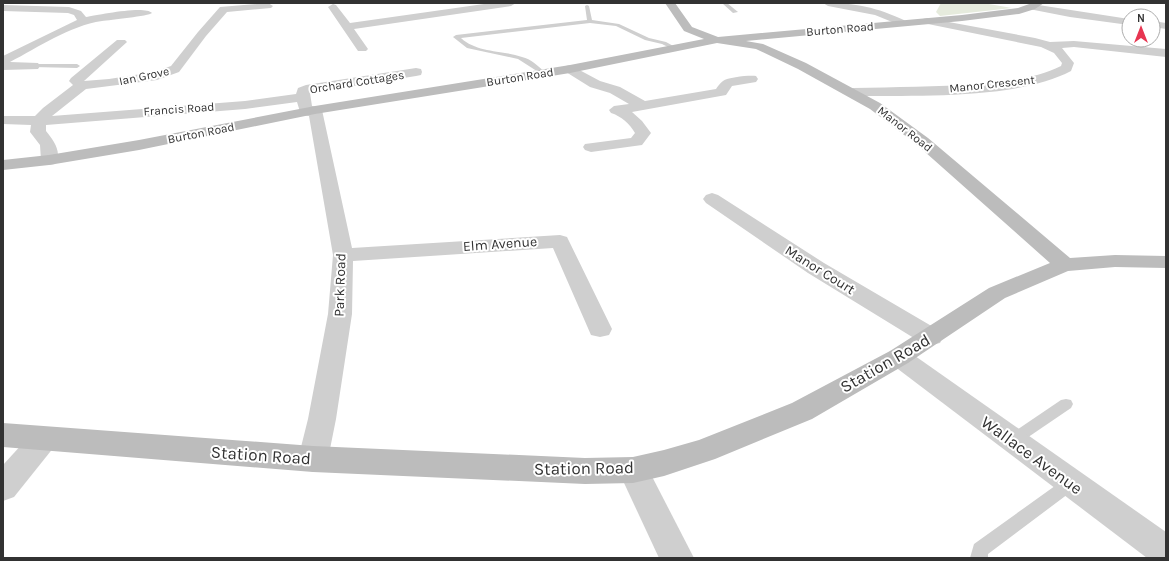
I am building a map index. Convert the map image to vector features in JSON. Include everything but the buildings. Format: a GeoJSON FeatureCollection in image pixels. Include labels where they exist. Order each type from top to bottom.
{"type":"FeatureCollection","features":[{"type":"Feature","properties":{"kind":"street"},"geometry":{"type":"LineString","coordinates":[[3,7],[9,3]]}},
{"type":"Feature","properties":{"kind":"street"},"geometry":{"type":"LineString","coordinates":[[346,27],[512,3]]}},
{"type":"Feature","properties":{"kind":"street"},"geometry":{"type":"LineString","coordinates":[[670,3],[688,29],[717,40]]}},
{"type":"Feature","properties":{"kind":"street"},"geometry":{"type":"LineString","coordinates":[[828,3],[878,12],[902,23]]}},
{"type":"Feature","properties":{"kind":"street"},"geometry":{"type":"LineString","coordinates":[[1035,5],[1098,19],[1121,21]]}},
{"type":"Feature","properties":{"kind":"street","name":"Burton Road"},"geometry":{"type":"LineString","coordinates":[[3,165],[49,160],[139,145],[308,106],[570,69],[717,40],[986,15],[1019,11],[1035,5]]}},
{"type":"Feature","properties":{"kind":"street"},"geometry":{"type":"LineString","coordinates":[[138,21],[157,6]]}},
{"type":"Feature","properties":{"kind":"street","name":"Ian Grove"},"geometry":{"type":"LineString","coordinates":[[82,85],[157,76],[174,69],[202,34],[218,9],[268,6]]}},
{"type":"Feature","properties":{"kind":"street"},"geometry":{"type":"LineString","coordinates":[[3,7],[69,10],[77,12],[81,16],[82,21]]}},
{"type":"Feature","properties":{"kind":"street"},"geometry":{"type":"LineString","coordinates":[[333,7],[362,49]]}},
{"type":"Feature","properties":{"kind":"street"},"geometry":{"type":"LineString","coordinates":[[3,62],[82,21],[127,14],[147,13]]}},
{"type":"Feature","properties":{"kind":"street","name":"Manor Crescent"},"geometry":{"type":"LineString","coordinates":[[852,92],[965,89],[1035,80],[1054,75],[1067,68],[1068,63],[1064,56],[1051,45],[927,21]]}},
{"type":"Feature","properties":{"kind":"street","name":"Manor Road"},"geometry":{"type":"LineString","coordinates":[[717,40],[759,46],[852,92],[894,119],[922,141],[1065,266]]}},
{"type":"Feature","properties":{"kind":"street"},"geometry":{"type":"LineString","coordinates":[[49,160],[48,144],[38,132],[39,121],[48,111],[82,85],[76,81],[121,42]]}},
{"type":"Feature","properties":{"kind":"street"},"geometry":{"type":"LineString","coordinates":[[1051,45],[1074,44],[1164,53]]}},
{"type":"Feature","properties":{"kind":"street"},"geometry":{"type":"LineString","coordinates":[[3,66],[34,66]]}},
{"type":"Feature","properties":{"kind":"street"},"geometry":{"type":"LineString","coordinates":[[570,69],[595,84],[615,90],[643,106]]}},
{"type":"Feature","properties":{"kind":"street","name":"Orchard Cottages"},"geometry":{"type":"LineString","coordinates":[[308,106],[303,91],[306,89],[416,72]]}},
{"type":"Feature","properties":{"kind":"street"},"geometry":{"type":"LineString","coordinates":[[591,146],[636,142],[643,133],[637,124],[618,109],[721,92],[728,83],[751,79]]}},
{"type":"Feature","properties":{"kind":"street","name":"Francis Road"},"geometry":{"type":"LineString","coordinates":[[3,120],[39,121],[245,105],[308,106]]}},
{"type":"Feature","properties":{"kind":"street","name":"Park Road"},"geometry":{"type":"LineString","coordinates":[[308,106],[343,255],[340,314],[322,419],[313,460]]}},
{"type":"Feature","properties":{"kind":"street","name":"Manor Court"},"geometry":{"type":"LineString","coordinates":[[712,199],[816,268],[930,337]]}},
{"type":"Feature","properties":{"kind":"street","name":"Elm Avenue"},"geometry":{"type":"LineString","coordinates":[[343,255],[560,241],[600,330]]}},
{"type":"Feature","properties":{"kind":"street","name":"Station Road"},"geometry":{"type":"LineString","coordinates":[[3,435],[313,460],[585,472],[634,470],[664,463],[705,450],[802,411],[899,358],[997,293],[1046,272],[1065,266],[1115,262],[1166,262]]}},
{"type":"Feature","properties":{"kind":"street","name":"Wallace Avenue"},"geometry":{"type":"LineString","coordinates":[[899,358],[1166,552]]}},
{"type":"Feature","properties":{"kind":"street"},"geometry":{"type":"LineString","coordinates":[[3,487],[44,439]]}},
{"type":"Feature","properties":{"kind":"street"},"geometry":{"type":"LineString","coordinates":[[634,470],[677,558]]}},
{"type":"Feature","properties":{"kind":"lane"},"geometry":{"type":"LineString","coordinates":[[724,3],[735,12]]}},
{"type":"Feature","properties":{"kind":"lane"},"geometry":{"type":"LineString","coordinates":[[587,6],[590,21]]}},
{"type":"Feature","properties":{"kind":"lane"},"geometry":{"type":"LineString","coordinates":[[543,73],[527,61],[514,56],[483,52],[461,43],[456,37],[590,21],[617,25],[674,48]]}},
{"type":"Feature","properties":{"kind":"lane"},"geometry":{"type":"LineString","coordinates":[[34,66],[78,66]]}},
{"type":"Feature","properties":{"kind":"lane"},"geometry":{"type":"LineString","coordinates":[[1013,440],[1066,404]]}},
{"type":"Feature","properties":{"kind":"lane"},"geometry":{"type":"LineString","coordinates":[[978,558],[980,550],[1072,483]]}},
{"type":"Feature","properties":{"kind":"shaded area"},"geometry":{"type":"Polygon","coordinates":[[[941,3],[983,3],[1012,8],[940,16],[936,12],[941,3]]]}}]}
